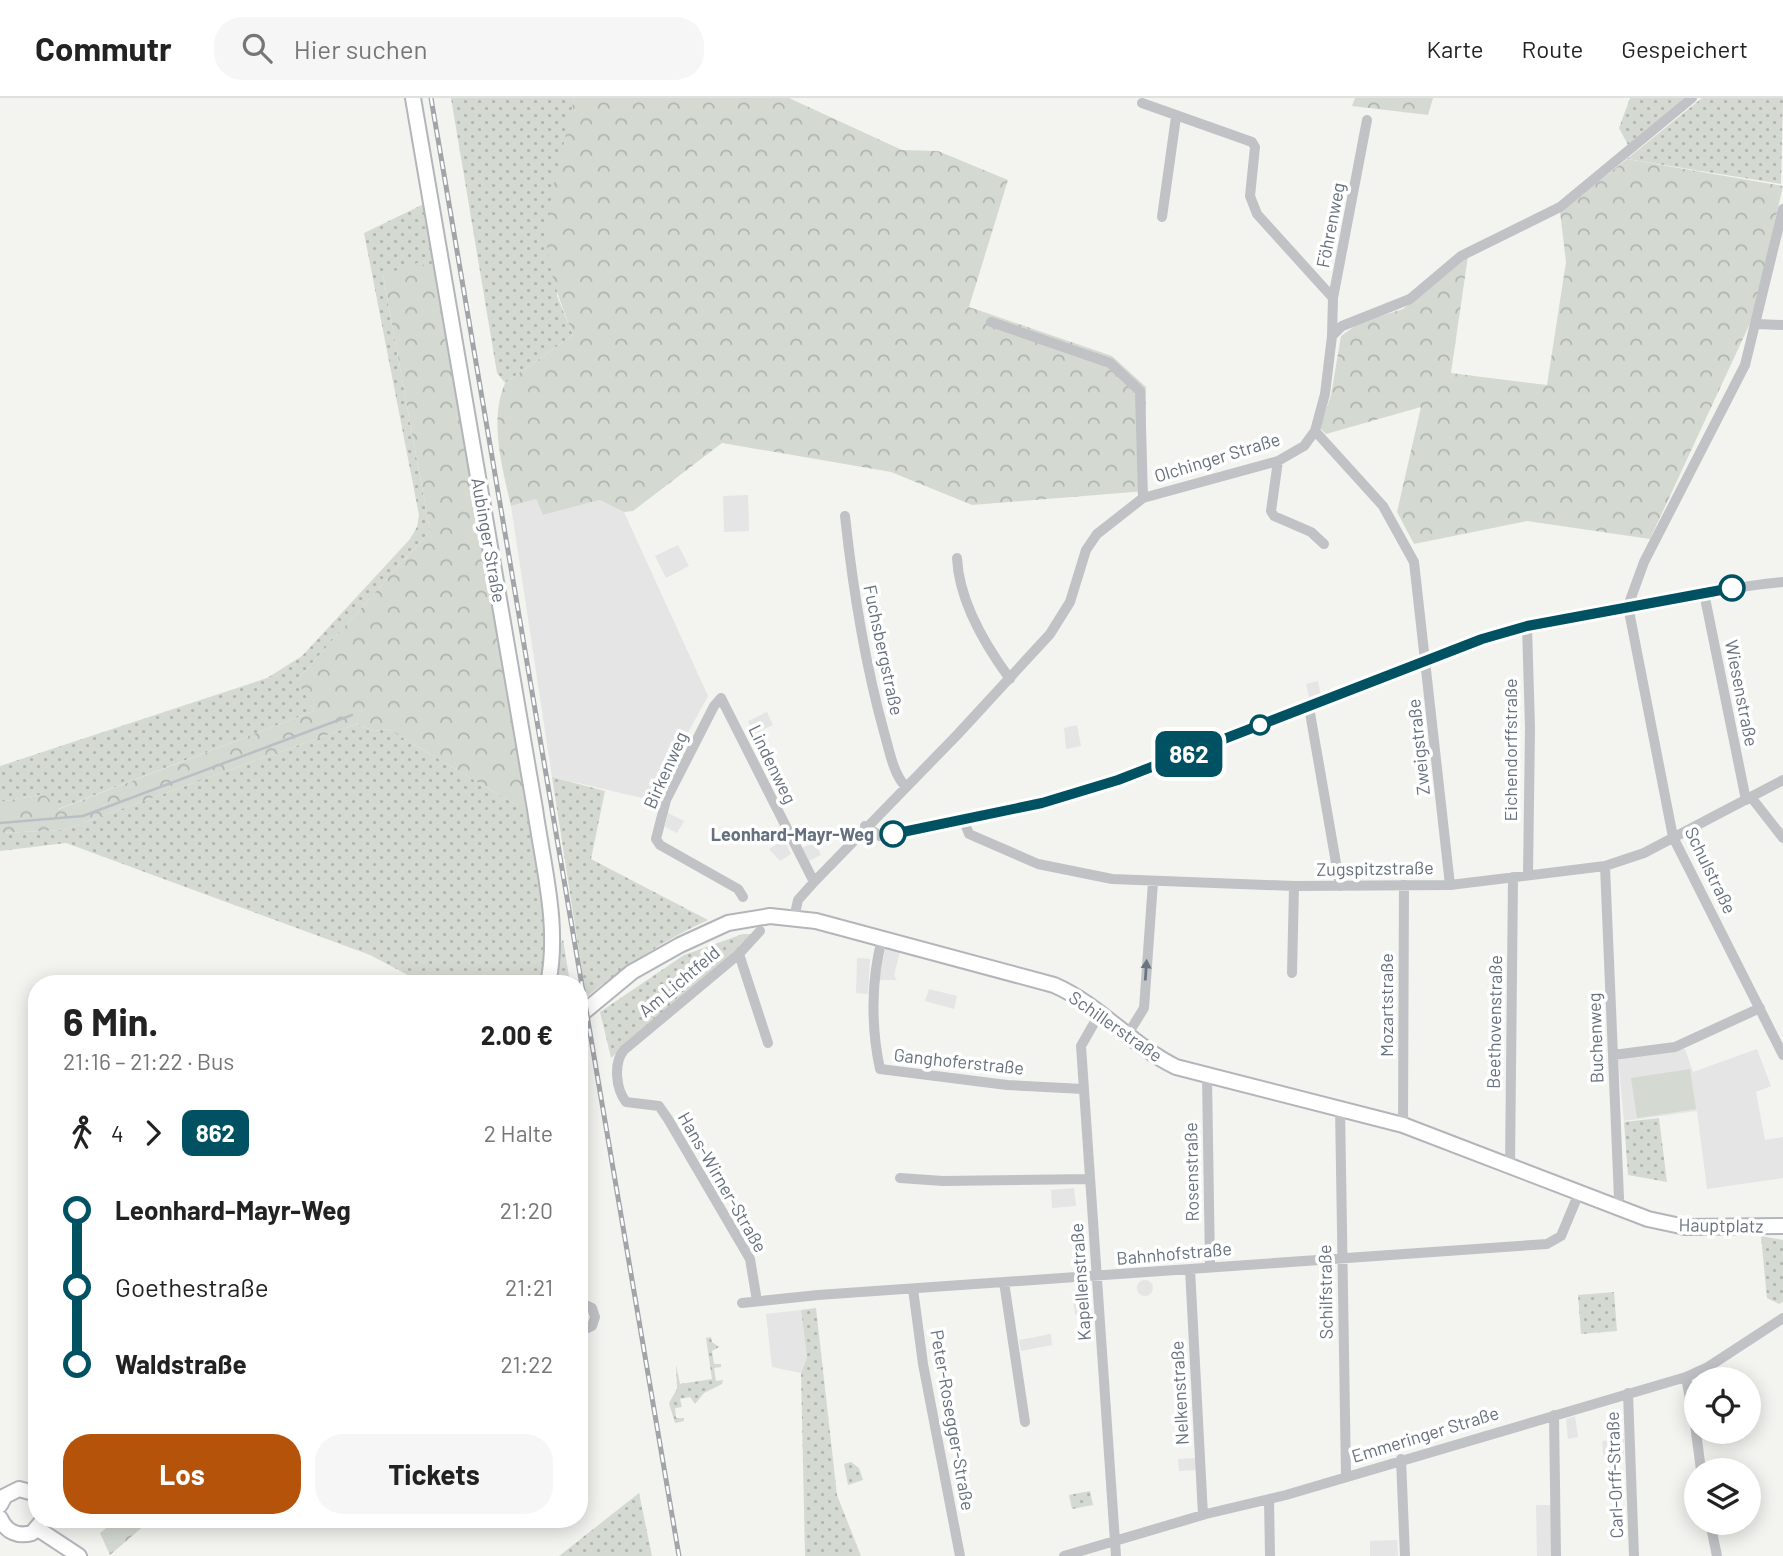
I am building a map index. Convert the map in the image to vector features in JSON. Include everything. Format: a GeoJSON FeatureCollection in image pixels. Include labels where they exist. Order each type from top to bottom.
{"type":"FeatureCollection","features":[{"type":"Feature","properties":{"kind":"main road","name":"Aubinger Straße"},"geometry":{"type":"LineString","coordinates":[[414,98],[542,858],[553,937],[549,975]]}},
{"type":"Feature","properties":{"kind":"main road","name":"Schillerstraße"},"geometry":{"type":"LineString","coordinates":[[588,1008],[614,985],[650,961],[728,923],[759,917],[794,918],[1054,985],[1101,1011],[1163,1060],[1207,1076],[1340,1107],[1403,1125],[1579,1193]]}},
{"type":"Feature","properties":{"kind":"main road","name":"Hauptplatz"},"geometry":{"type":"LineString","coordinates":[[1579,1193],[1615,1208],[1685,1227],[1783,1226]]}},
{"type":"Feature","properties":{"kind":"main road"},"geometry":{"type":"LineString","coordinates":[[0,1505],[5,1496],[19,1489],[28,1492]]}},
{"type":"Feature","properties":{"kind":"main road"},"geometry":{"type":"LineString","coordinates":[[2,1527],[19,1535],[33,1528]]}},
{"type":"Feature","properties":{"kind":"main road"},"geometry":{"type":"LineString","coordinates":[[46,1528],[79,1556]]}},
{"type":"Feature","properties":{"kind":"street"},"geometry":{"type":"LineString","coordinates":[[1315,431],[1325,394],[1332,336],[1342,326],[1361,316],[1410,299],[1461,256],[1560,207],[1692,98]]}},
{"type":"Feature","properties":{"kind":"street"},"geometry":{"type":"LineString","coordinates":[[1142,103],[1252,142],[1255,147],[1250,196],[1257,214],[1334,298]]}},
{"type":"Feature","properties":{"kind":"street"},"geometry":{"type":"LineString","coordinates":[[1163,217],[1176,117]]}},
{"type":"Feature","properties":{"kind":"street","name":"Föhrenweg"},"geometry":{"type":"LineString","coordinates":[[1332,336],[1334,298],[1367,120]]}},
{"type":"Feature","properties":{"kind":"street"},"geometry":{"type":"LineString","coordinates":[[1628,606],[1644,562],[1745,365],[1783,209]]}},
{"type":"Feature","properties":{"kind":"street"},"geometry":{"type":"LineString","coordinates":[[991,322],[1110,363],[1140,391],[1143,498]]}},
{"type":"Feature","properties":{"kind":"street"},"geometry":{"type":"LineString","coordinates":[[1757,324],[1783,325]]}},
{"type":"Feature","properties":{"kind":"street","name":"Olchinger Straße"},"geometry":{"type":"LineString","coordinates":[[794,918],[798,900],[814,882],[864,827],[1010,679],[1063,616],[1091,541],[1143,498],[1278,461],[1304,446],[1315,431]]}},
{"type":"Feature","properties":{"kind":"street","name":"Zweigstraße"},"geometry":{"type":"LineString","coordinates":[[1315,431],[1383,506],[1410,550],[1426,661],[1450,885]]}},
{"type":"Feature","properties":{"kind":"street"},"geometry":{"type":"LineString","coordinates":[[1278,461],[1271,511],[1273,516],[1304,528],[1324,544]]}},
{"type":"Feature","properties":{"kind":"street","name":"Fuchsbergstraße"},"geometry":{"type":"LineString","coordinates":[[845,516],[853,592],[870,681],[890,753],[900,781],[905,786]]}},
{"type":"Feature","properties":{"kind":"street"},"geometry":{"type":"LineString","coordinates":[[957,558],[963,596],[999,664],[1010,679]]}},
{"type":"Feature","properties":{"kind":"street"},"geometry":{"type":"LineString","coordinates":[[864,827],[880,836],[964,821],[1042,803],[1118,780],[1482,639],[1527,626],[1628,606],[1783,582]]}},
{"type":"Feature","properties":{"kind":"street","name":"Wiesenstraße"},"geometry":{"type":"LineString","coordinates":[[1704,593],[1749,798],[1783,838]]}},
{"type":"Feature","properties":{"kind":"street","name":"Schulstraße"},"geometry":{"type":"LineString","coordinates":[[1628,606],[1673,837],[1783,1055]]}},
{"type":"Feature","properties":{"kind":"street","name":"Eichendorffstraße"},"geometry":{"type":"LineString","coordinates":[[1527,626],[1530,729],[1528,875]]}},
{"type":"Feature","properties":{"kind":"street","name":"Lindenweg"},"geometry":{"type":"LineString","coordinates":[[721,698],[814,882]]}},
{"type":"Feature","properties":{"kind":"street","name":"Birkenweg"},"geometry":{"type":"LineString","coordinates":[[721,698],[714,706],[666,800],[656,839],[660,845],[738,889],[743,897]]}},
{"type":"Feature","properties":{"kind":"street"},"geometry":{"type":"LineString","coordinates":[[1308,707],[1340,886]]}},
{"type":"Feature","properties":{"kind":"street","name":"Zugspitzstraße"},"geometry":{"type":"LineString","coordinates":[[964,821],[973,838],[1038,864],[1100,877],[1153,882],[1294,886],[1450,885],[1605,866],[1644,853],[1783,780]]}},
{"type":"Feature","properties":{"kind":"street","name":"Buchenweg"},"geometry":{"type":"LineString","coordinates":[[1605,866],[1619,1198],[1615,1208]]}},
{"type":"Feature","properties":{"kind":"street","name":"Beethovenstraße"},"geometry":{"type":"LineString","coordinates":[[1510,1167],[1513,877]]}},
{"type":"Feature","properties":{"kind":"street"},"geometry":{"type":"LineString","coordinates":[[1128,1034],[1144,1008],[1153,882]]}},
{"type":"Feature","properties":{"kind":"street","name":"Mozartstraße"},"geometry":{"type":"LineString","coordinates":[[1403,1125],[1404,885]]}},
{"type":"Feature","properties":{"kind":"street"},"geometry":{"type":"LineString","coordinates":[[1293,973],[1294,886]]}},
{"type":"Feature","properties":{"kind":"street","name":"Am Lichtfeld"},"geometry":{"type":"LineString","coordinates":[[634,1104],[626,1102],[621,1095],[618,1057],[739,954],[760,931]]}},
{"type":"Feature","properties":{"kind":"street","name":"Ganghoferstraße"},"geometry":{"type":"LineString","coordinates":[[882,939],[874,996],[880,1069],[1007,1084],[1083,1089]]}},
{"type":"Feature","properties":{"kind":"street"},"geometry":{"type":"LineString","coordinates":[[739,954],[763,1035],[768,1043]]}},
{"type":"Feature","properties":{"kind":"street"},"geometry":{"type":"LineString","coordinates":[[1613,1055],[1675,1047],[1760,1008]]}},
{"type":"Feature","properties":{"kind":"street","name":"Kapellenstraße"},"geometry":{"type":"LineString","coordinates":[[1101,1011],[1081,1046],[1116,1556]]}},
{"type":"Feature","properties":{"kind":"street","name":"Rosenstraße"},"geometry":{"type":"LineString","coordinates":[[1207,1076],[1210,1267]]}},
{"type":"Feature","properties":{"kind":"street","name":"Hans-Wirner-Straße"},"geometry":{"type":"LineString","coordinates":[[634,1104],[659,1106],[668,1119],[750,1259],[757,1301]]}},
{"type":"Feature","properties":{"kind":"street","name":"Schilfstraße"},"geometry":{"type":"LineString","coordinates":[[1340,1107],[1346,1476]]}},
{"type":"Feature","properties":{"kind":"street"},"geometry":{"type":"LineString","coordinates":[[900,1178],[943,1181],[1089,1179]]}},
{"type":"Feature","properties":{"kind":"street","name":"Bahnhofstraße"},"geometry":{"type":"LineString","coordinates":[[741,1303],[1547,1244],[1561,1236],[1579,1193]]}},
{"type":"Feature","properties":{"kind":"street","name":"Nelkenstraße"},"geometry":{"type":"LineString","coordinates":[[1190,1269],[1203,1515]]}},
{"type":"Feature","properties":{"kind":"street"},"geometry":{"type":"LineString","coordinates":[[1004,1282],[1025,1422]]}},
{"type":"Feature","properties":{"kind":"street","name":"Peter-Rosegger-Straße"},"geometry":{"type":"LineString","coordinates":[[913,1289],[923,1364],[960,1556]]}},
{"type":"Feature","properties":{"kind":"street"},"geometry":{"type":"LineString","coordinates":[[588,1306],[592,1308],[595,1317],[592,1326],[588,1328]]}},
{"type":"Feature","properties":{"kind":"street","name":"Emmeringer Straße"},"geometry":{"type":"LineString","coordinates":[[1708,1367],[1782,1323]]}},
{"type":"Feature","properties":{"kind":"street","name":"Emmeringer Straße"},"geometry":{"type":"LineString","coordinates":[[1064,1556],[1115,1539],[1269,1499],[1684,1378]]}},
{"type":"Feature","properties":{"kind":"street","name":"Carl-Orff-Straße"},"geometry":{"type":"LineString","coordinates":[[1628,1393],[1634,1556]]}},
{"type":"Feature","properties":{"kind":"street"},"geometry":{"type":"LineString","coordinates":[[1554,1415],[1556,1556]]}},
{"type":"Feature","properties":{"kind":"street"},"geometry":{"type":"LineString","coordinates":[[1401,1459],[1405,1556]]}},
{"type":"Feature","properties":{"kind":"street"},"geometry":{"type":"LineString","coordinates":[[1269,1499],[1270,1556]]}},
{"type":"Feature","properties":{"kind":"street"},"geometry":{"type":"LineString","coordinates":[[1713,1535],[1717,1556]]}},
{"type":"Feature","properties":{"kind":"shaded area"},"geometry":{"type":"Polygon","coordinates":[[[748,495],[749,531],[724,532],[723,496],[748,495]]]}},
{"type":"Feature","properties":{"kind":"shaded area"},"geometry":{"type":"Polygon","coordinates":[[[536,499],[543,515],[600,500],[624,512],[708,696],[651,800],[552,777],[511,506],[536,499]]]}},
{"type":"Feature","properties":{"kind":"shaded area"},"geometry":{"type":"Polygon","coordinates":[[[678,545],[689,566],[666,578],[655,556],[678,545]]]}},
{"type":"Feature","properties":{"kind":"shaded area"},"geometry":{"type":"Polygon","coordinates":[[[1318,681],[1321,697],[1310,701],[1306,684],[1318,681]]]}},
{"type":"Feature","properties":{"kind":"shaded area"},"geometry":{"type":"Polygon","coordinates":[[[767,712],[773,725],[754,734],[748,721],[767,712]]]}},
{"type":"Feature","properties":{"kind":"shaded area"},"geometry":{"type":"Polygon","coordinates":[[[1077,725],[1081,746],[1066,749],[1064,728],[1077,725]]]}},
{"type":"Feature","properties":{"kind":"shaded area"},"geometry":{"type":"Polygon","coordinates":[[[668,813],[684,821],[677,833],[665,827],[668,813]]]}},
{"type":"Feature","properties":{"kind":"shaded area"},"geometry":{"type":"Polygon","coordinates":[[[784,840],[791,854],[780,861],[769,849],[784,840]]]}},
{"type":"Feature","properties":{"kind":"shaded area"},"geometry":{"type":"Polygon","coordinates":[[[815,842],[821,855],[809,861],[802,848],[815,842]]]}},
{"type":"Feature","properties":{"kind":"shaded area"},"geometry":{"type":"Polygon","coordinates":[[[885,948],[900,952],[894,975],[897,980],[879,980],[885,948]]]}},
{"type":"Feature","properties":{"kind":"shaded area"},"geometry":{"type":"Polygon","coordinates":[[[857,958],[870,959],[868,994],[856,993],[857,958]]]}},
{"type":"Feature","properties":{"kind":"shaded area"},"geometry":{"type":"Polygon","coordinates":[[[929,989],[957,996],[954,1009],[925,1001],[929,989]]]}},
{"type":"Feature","properties":{"kind":"shaded area"},"geometry":{"type":"Polygon","coordinates":[[[1685,1049],[1693,1072],[1757,1049],[1771,1086],[1756,1092],[1765,1140],[1783,1137],[1783,1178],[1707,1189],[1697,1111],[1624,1121],[1618,1057],[1685,1049]]]}},
{"type":"Feature","properties":{"kind":"shaded area"},"geometry":{"type":"Polygon","coordinates":[[[1074,1188],[1076,1206],[1052,1208],[1051,1190],[1074,1188]]]}},
{"type":"Feature","properties":{"kind":"shaded area"},"geometry":{"type":"Polygon","coordinates":[[[1142,1280],[1148,1280],[1153,1288],[1151,1294],[1142,1296],[1137,1291],[1137,1285],[1142,1280]]]}},
{"type":"Feature","properties":{"kind":"shaded area"},"geometry":{"type":"Polygon","coordinates":[[[1089,1290],[1092,1313],[1075,1315],[1072,1292],[1089,1290]]]}},
{"type":"Feature","properties":{"kind":"shaded area"},"geometry":{"type":"Polygon","coordinates":[[[801,1310],[807,1357],[801,1373],[772,1367],[766,1314],[801,1310]]]}},
{"type":"Feature","properties":{"kind":"shaded area"},"geometry":{"type":"Polygon","coordinates":[[[1051,1334],[1052,1345],[1021,1351],[1019,1340],[1051,1334]]]}},
{"type":"Feature","properties":{"kind":"shaded area"},"geometry":{"type":"Polygon","coordinates":[[[1575,1416],[1578,1437],[1568,1439],[1566,1419],[1575,1416]]]}},
{"type":"Feature","properties":{"kind":"shaded area"},"geometry":{"type":"Polygon","coordinates":[[[1624,1439],[1624,1458],[1604,1460],[1602,1441],[1624,1439]]]}},
{"type":"Feature","properties":{"kind":"shaded area"},"geometry":{"type":"Polygon","coordinates":[[[1196,1458],[1196,1470],[1179,1471],[1178,1459],[1196,1458]]]}},
{"type":"Feature","properties":{"kind":"shaded area"},"geometry":{"type":"Polygon","coordinates":[[[1536,1505],[1552,1505],[1551,1556],[1537,1556],[1536,1505]]]}},
{"type":"Feature","properties":{"kind":"shaded area"},"geometry":{"type":"Polygon","coordinates":[[[1397,1540],[1398,1556],[1370,1556],[1370,1541],[1397,1540]]]}},
{"type":"Feature","properties":{"kind":"green space"},"geometry":{"type":"Polygon","coordinates":[[[451,98],[574,98],[569,127],[557,296],[573,335],[505,383],[497,373],[451,98]]]}},
{"type":"Feature","properties":{"kind":"green space"},"geometry":{"type":"Polygon","coordinates":[[[574,98],[789,98],[902,150],[938,151],[1008,180],[969,307],[1112,356],[1146,387],[1146,491],[972,505],[891,472],[722,443],[633,511],[624,512],[600,500],[543,515],[536,499],[511,506],[497,428],[500,398],[505,383],[573,335],[551,271],[547,231],[551,197],[574,98]]]}},
{"type":"Feature","properties":{"kind":"green space"},"geometry":{"type":"Polygon","coordinates":[[[1355,98],[1433,98],[1428,115],[1352,106],[1355,98]]]}},
{"type":"Feature","properties":{"kind":"green space"},"geometry":{"type":"Polygon","coordinates":[[[1630,98],[1684,98],[1628,145],[1619,128],[1630,98]]]}},
{"type":"Feature","properties":{"kind":"green space"},"geometry":{"type":"Polygon","coordinates":[[[1702,98],[1783,98],[1781,184],[1627,159],[1702,98]]]}},
{"type":"Feature","properties":{"kind":"green space"},"geometry":{"type":"Polygon","coordinates":[[[1627,159],[1783,186],[1753,317],[1650,539],[1527,521],[1414,544],[1397,512],[1421,407],[1326,434],[1320,428],[1331,395],[1341,336],[1359,323],[1403,309],[1468,256],[1451,373],[1547,385],[1566,262],[1560,212],[1627,159]]]}},
{"type":"Feature","properties":{"kind":"green space"},"geometry":{"type":"Polygon","coordinates":[[[426,203],[440,278],[383,275],[430,531],[298,679],[314,711],[58,809],[44,794],[0,802],[0,766],[267,678],[302,656],[410,539],[417,527],[419,515],[364,233],[426,203]]]}},
{"type":"Feature","properties":{"kind":"green space"},"geometry":{"type":"Polygon","coordinates":[[[420,262],[440,278],[528,806],[518,806],[388,729],[374,731],[357,724],[63,830],[0,833],[0,802],[44,794],[59,809],[314,711],[297,680],[430,531],[383,275],[420,262]]]}},
{"type":"Feature","properties":{"kind":"green space"},"geometry":{"type":"Polygon","coordinates":[[[357,724],[374,731],[388,729],[518,806],[528,806],[546,909],[549,942],[543,975],[407,975],[370,955],[66,843],[0,851],[0,833],[63,830],[357,724]]]}},
{"type":"Feature","properties":{"kind":"green space"},"geometry":{"type":"Polygon","coordinates":[[[552,777],[605,791],[591,859],[708,920],[645,955],[588,995],[588,975],[583,975],[552,777]]]}},
{"type":"Feature","properties":{"kind":"green space"},"geometry":{"type":"Polygon","coordinates":[[[743,934],[751,934],[750,940],[611,1058],[600,1012],[684,955],[743,934]]]}},
{"type":"Feature","properties":{"kind":"green space"},"geometry":{"type":"Polygon","coordinates":[[[563,939],[569,975],[555,975],[557,952],[563,939]]]}},
{"type":"Feature","properties":{"kind":"green space"},"geometry":{"type":"Polygon","coordinates":[[[1690,1069],[1696,1109],[1637,1118],[1631,1078],[1690,1069]]]}},
{"type":"Feature","properties":{"kind":"green space"},"geometry":{"type":"Polygon","coordinates":[[[1659,1118],[1667,1182],[1628,1175],[1624,1122],[1659,1118]]]}},
{"type":"Feature","properties":{"kind":"green space"},"geometry":{"type":"Polygon","coordinates":[[[1761,1236],[1783,1240],[1783,1302],[1779,1304],[1767,1298],[1761,1236]]]}},
{"type":"Feature","properties":{"kind":"green space"},"geometry":{"type":"Polygon","coordinates":[[[1614,1292],[1617,1331],[1581,1334],[1578,1295],[1614,1292]]]}},
{"type":"Feature","properties":{"kind":"green space"},"geometry":{"type":"Polygon","coordinates":[[[816,1308],[837,1495],[861,1556],[805,1556],[801,1373],[807,1357],[801,1310],[816,1308]]]}},
{"type":"Feature","properties":{"kind":"green space"},"geometry":{"type":"Polygon","coordinates":[[[711,1337],[712,1342],[719,1347],[712,1351],[714,1364],[721,1364],[721,1367],[714,1368],[716,1381],[723,1380],[722,1384],[704,1393],[695,1404],[690,1397],[680,1399],[682,1407],[675,1408],[676,1418],[684,1418],[684,1421],[675,1423],[669,1403],[677,1389],[676,1364],[680,1384],[712,1379],[706,1338],[711,1337]]]}},
{"type":"Feature","properties":{"kind":"green space"},"geometry":{"type":"Polygon","coordinates":[[[851,1462],[859,1468],[863,1480],[848,1485],[844,1464],[851,1462]]]}},
{"type":"Feature","properties":{"kind":"green space"},"geometry":{"type":"Polygon","coordinates":[[[1090,1491],[1093,1505],[1072,1509],[1069,1495],[1090,1491]]]}},
{"type":"Feature","properties":{"kind":"green space"},"geometry":{"type":"Polygon","coordinates":[[[639,1493],[652,1556],[559,1556],[639,1493]]]}},
{"type":"Feature","properties":{"kind":"green space"},"geometry":{"type":"Polygon","coordinates":[[[106,1528],[142,1528],[110,1555],[100,1533],[106,1528]]]}},
{"type":"Feature","properties":{"kind":"waterway"},"geometry":{"type":"LineString","coordinates":[[0,823],[83,816],[352,715]]}},
{"type":"Feature","properties":{"kind":"railway"},"geometry":{"type":"LineString","coordinates":[[431,98],[580,975]]}},
{"type":"Feature","properties":{"kind":"railway"},"geometry":{"type":"LineString","coordinates":[[588,1021],[679,1556]]}},
{"type":"Feature","properties":{"kind":"bus line","name":"862"},"geometry":{"type":"LineString","coordinates":[[893,834],[1042,803],[1118,780],[1482,639],[1527,626],[1732,588]]}},
{"type":"Feature","properties":{"kind":"place","name":"Leonhard-Mayr-Weg"},"geometry":{"type":"Point","coordinates":[893,834]}}]}
